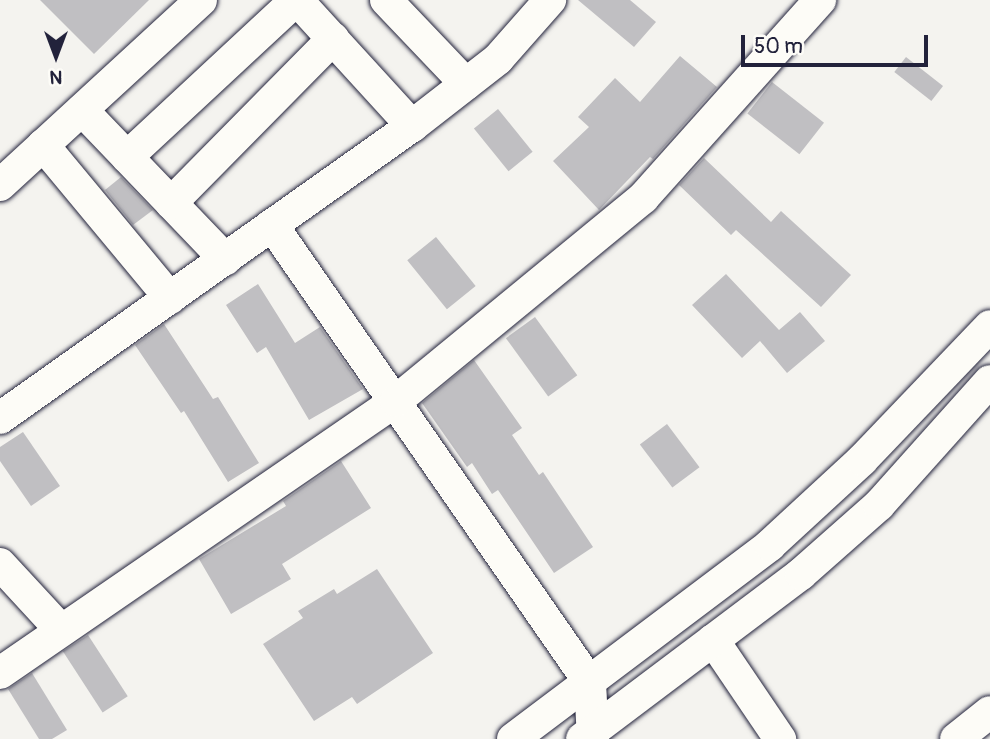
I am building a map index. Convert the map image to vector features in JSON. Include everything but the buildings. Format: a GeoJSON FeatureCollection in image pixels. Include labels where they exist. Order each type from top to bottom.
{"type":"FeatureCollection","features":[{"type":"Feature","properties":{"kind":"street"},"geometry":{"type":"LineString","coordinates":[[0,185],[201,0]]}},
{"type":"Feature","properties":{"kind":"street"},"geometry":{"type":"LineString","coordinates":[[127,157],[297,0],[412,126]]}},
{"type":"Feature","properties":{"kind":"street"},"geometry":{"type":"LineString","coordinates":[[386,0],[466,84]]}},
{"type":"Feature","properties":{"kind":"street"},"geometry":{"type":"LineString","coordinates":[[0,418],[412,126],[498,59],[550,0]]}},
{"type":"Feature","properties":{"kind":"street"},"geometry":{"type":"LineString","coordinates":[[0,673],[396,401],[643,198],[820,0]]}},
{"type":"Feature","properties":{"kind":"street"},"geometry":{"type":"LineString","coordinates":[[171,204],[333,39]]}},
{"type":"Feature","properties":{"kind":"street"},"geometry":{"type":"LineString","coordinates":[[82,110],[225,259]]}},
{"type":"Feature","properties":{"kind":"street"},"geometry":{"type":"LineString","coordinates":[[43,145],[170,298]]}},
{"type":"Feature","properties":{"kind":"street"},"geometry":{"type":"LineString","coordinates":[[272,225],[590,682],[588,737]]}},
{"type":"Feature","properties":{"kind":"street"},"geometry":{"type":"LineString","coordinates":[[513,739],[770,545],[862,460],[990,327]]}},
{"type":"Feature","properties":{"kind":"street"},"geometry":{"type":"LineString","coordinates":[[588,737],[801,574],[878,505],[990,381]]}},
{"type":"Feature","properties":{"kind":"street"},"geometry":{"type":"LineString","coordinates":[[0,564],[61,630]]}},
{"type":"Feature","properties":{"kind":"street"},"geometry":{"type":"LineString","coordinates":[[713,640],[780,739]]}},
{"type":"Feature","properties":{"kind":"street"},"geometry":{"type":"LineString","coordinates":[[956,739],[990,712]]}}]}
